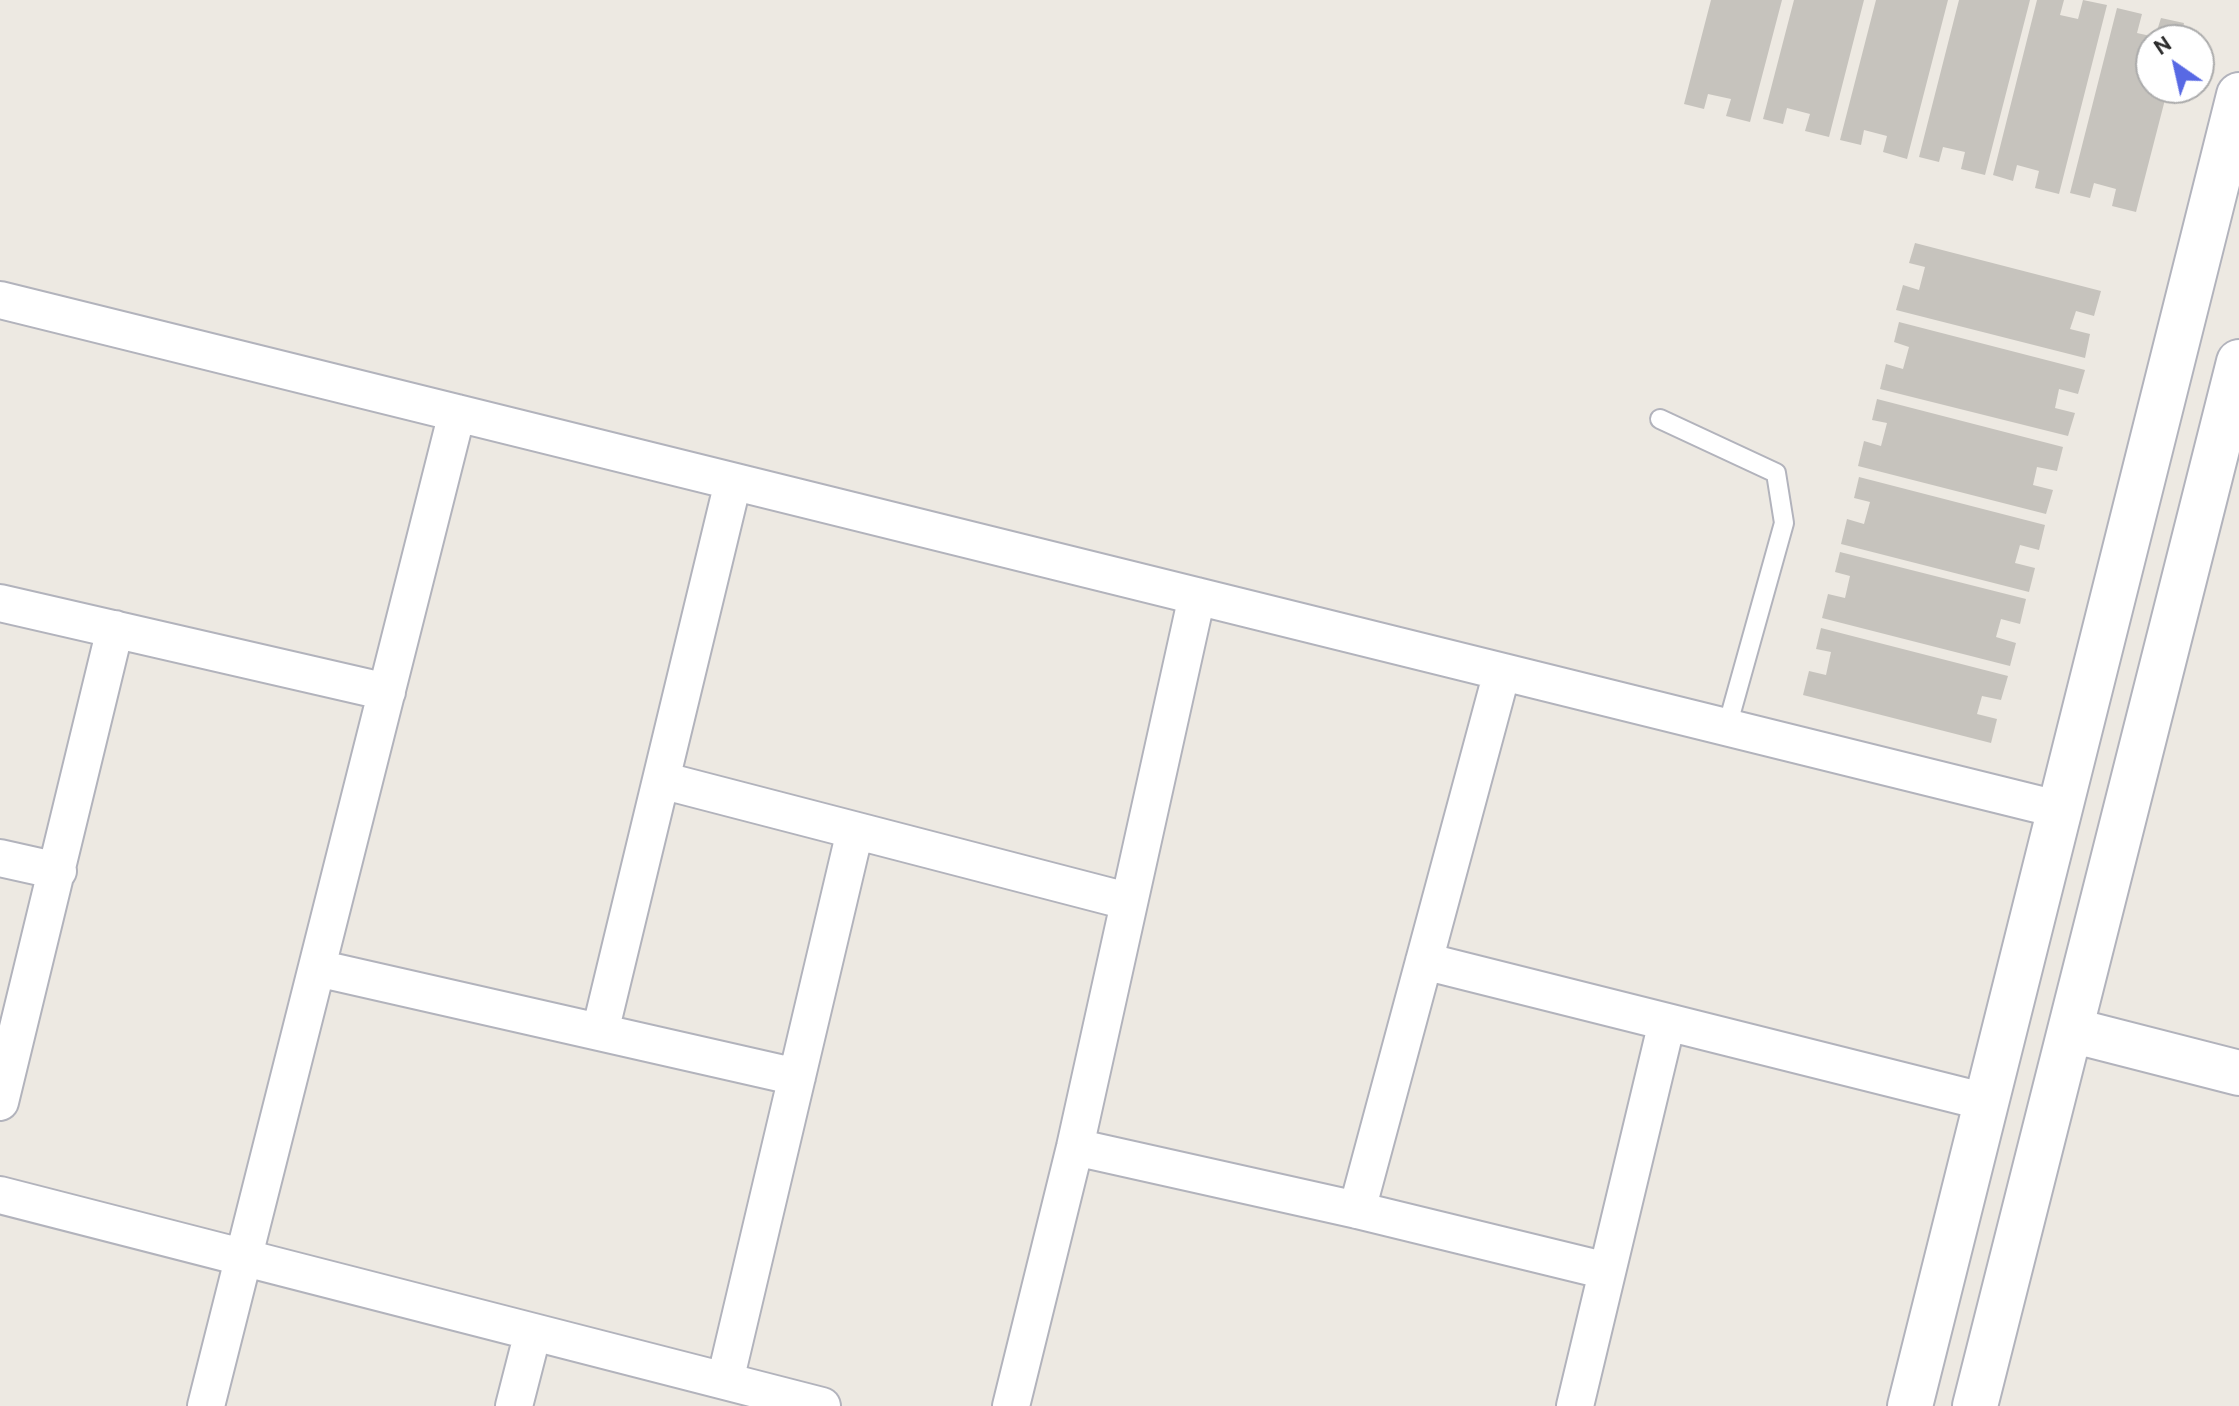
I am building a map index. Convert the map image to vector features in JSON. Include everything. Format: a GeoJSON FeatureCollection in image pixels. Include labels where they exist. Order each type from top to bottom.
{"type":"FeatureCollection","features":[{"type":"Feature","properties":{"kind":"street"},"geometry":{"type":"LineString","coordinates":[[1910,1406],[2239,95]]}},
{"type":"Feature","properties":{"kind":"street"},"geometry":{"type":"LineString","coordinates":[[0,300],[2061,810]]}},
{"type":"Feature","properties":{"kind":"street"},"geometry":{"type":"LineString","coordinates":[[1975,1406],[2071,1030],[2227,456],[2239,362]]}},
{"type":"Feature","properties":{"kind":"street"},"geometry":{"type":"LineString","coordinates":[[206,1406],[457,413]]}},
{"type":"Feature","properties":{"kind":"street"},"geometry":{"type":"LineString","coordinates":[[600,1032],[733,482]]}},
{"type":"Feature","properties":{"kind":"street"},"geometry":{"type":"LineString","coordinates":[[1011,1406],[1075,1147],[1127,901],[1197,596]]}},
{"type":"Feature","properties":{"kind":"street"},"geometry":{"type":"LineString","coordinates":[[0,603],[387,692]]}},
{"type":"Feature","properties":{"kind":"street"},"geometry":{"type":"LineString","coordinates":[[0,1102],[115,629]]}},
{"type":"Feature","properties":{"kind":"street"},"geometry":{"type":"LineString","coordinates":[[1357,1210],[1502,672]]}},
{"type":"Feature","properties":{"kind":"street"},"geometry":{"type":"LineString","coordinates":[[661,780],[1127,901]]}},
{"type":"Feature","properties":{"kind":"street"},"geometry":{"type":"LineString","coordinates":[[725,1381],[855,831]]}},
{"type":"Feature","properties":{"kind":"street"},"geometry":{"type":"LineString","coordinates":[[0,858],[58,871]]}},
{"type":"Feature","properties":{"kind":"street"},"geometry":{"type":"LineString","coordinates":[[1424,961],[1986,1102]]}},
{"type":"Feature","properties":{"kind":"street"},"geometry":{"type":"LineString","coordinates":[[317,968],[797,1077]]}},
{"type":"Feature","properties":{"kind":"street"},"geometry":{"type":"LineString","coordinates":[[1575,1406],[1667,1022]]}},
{"type":"Feature","properties":{"kind":"street"},"geometry":{"type":"LineString","coordinates":[[2071,1030],[2239,1073]]}},
{"type":"Feature","properties":{"kind":"street"},"geometry":{"type":"LineString","coordinates":[[1075,1147],[1357,1210],[1607,1271]]}},
{"type":"Feature","properties":{"kind":"street"},"geometry":{"type":"LineString","coordinates":[[0,1195],[822,1406]]}},
{"type":"Feature","properties":{"kind":"street"},"geometry":{"type":"LineString","coordinates":[[514,1406],[533,1332]]}},
{"type":"Feature","properties":{"kind":"lane"},"geometry":{"type":"LineString","coordinates":[[1660,419],[1776,473],[1784,523],[1727,727]]}},
{"type":"Feature","properties":{"kind":"building"},"geometry":{"type":"Polygon","coordinates":[[[1711,0],[1782,0],[1750,122],[1726,116],[1731,99],[1708,94],[1704,109],[1684,104],[1711,0]]]}},
{"type":"Feature","properties":{"kind":"building"},"geometry":{"type":"Polygon","coordinates":[[[1794,0],[1864,0],[1829,137],[1805,131],[1810,114],[1787,108],[1783,124],[1763,119],[1794,0]]]}},
{"type":"Feature","properties":{"kind":"building"},"geometry":{"type":"Polygon","coordinates":[[[1876,0],[1948,0],[1907,159],[1883,152],[1887,136],[1864,130],[1861,145],[1840,140],[1876,0]]]}},
{"type":"Feature","properties":{"kind":"building"},"geometry":{"type":"Polygon","coordinates":[[[1959,0],[2030,0],[1985,175],[1961,169],[1965,152],[1943,147],[1939,162],[1919,157],[1959,0]]]}},
{"type":"Feature","properties":{"kind":"building"},"geometry":{"type":"Polygon","coordinates":[[[2037,0],[2064,0],[2060,15],[2078,19],[2083,0],[2107,5],[2059,194],[2035,188],[2039,171],[2017,165],[2013,181],[1993,175],[2037,0]]]}},
{"type":"Feature","properties":{"kind":"building"},"geometry":{"type":"Polygon","coordinates":[[[2117,8],[2142,14],[2139,24],[2135,24],[2135,104],[2164,104],[2136,212],[2112,206],[2116,189],[2094,183],[2090,198],[2070,193],[2117,8]]]}},
{"type":"Feature","properties":{"kind":"building"},"geometry":{"type":"Polygon","coordinates":[[[2161,18],[2184,24],[2159,24],[2161,18]]]}},
{"type":"Feature","properties":{"kind":"building"},"geometry":{"type":"Polygon","coordinates":[[[1915,243],[2101,291],[2094,316],[2076,311],[2070,329],[2090,334],[2085,358],[1896,310],[1903,285],[1919,290],[1925,267],[1909,263],[1915,243]]]}},
{"type":"Feature","properties":{"kind":"building"},"geometry":{"type":"Polygon","coordinates":[[[1899,322],[2085,370],[2078,394],[2059,389],[2055,408],[2075,413],[2068,436],[1880,389],[1886,364],[1903,369],[1909,347],[1894,342],[1899,322]]]}},
{"type":"Feature","properties":{"kind":"building"},"geometry":{"type":"Polygon","coordinates":[[[1877,399],[2063,447],[2057,471],[2037,467],[2033,485],[2053,490],[2046,514],[1858,466],[1864,441],[1881,446],[1887,423],[1872,420],[1877,399]]]}},
{"type":"Feature","properties":{"kind":"building"},"geometry":{"type":"Polygon","coordinates":[[[1859,477],[2045,525],[2039,550],[2020,545],[2015,563],[2035,568],[2029,592],[1841,544],[1847,519],[1864,524],[1870,502],[1854,498],[1859,477]]]}},
{"type":"Feature","properties":{"kind":"building"},"geometry":{"type":"Polygon","coordinates":[[[1840,552],[2026,599],[2020,624],[2001,619],[1996,637],[2016,643],[2010,666],[1822,618],[1828,594],[1845,598],[1850,576],[1835,572],[1840,552]]]}},
{"type":"Feature","properties":{"kind":"building"},"geometry":{"type":"Polygon","coordinates":[[[1821,628],[2008,676],[2001,700],[1982,696],[1977,714],[1997,719],[1991,743],[1803,695],[1809,671],[1826,675],[1831,652],[1816,649],[1821,628]]]}}]}
